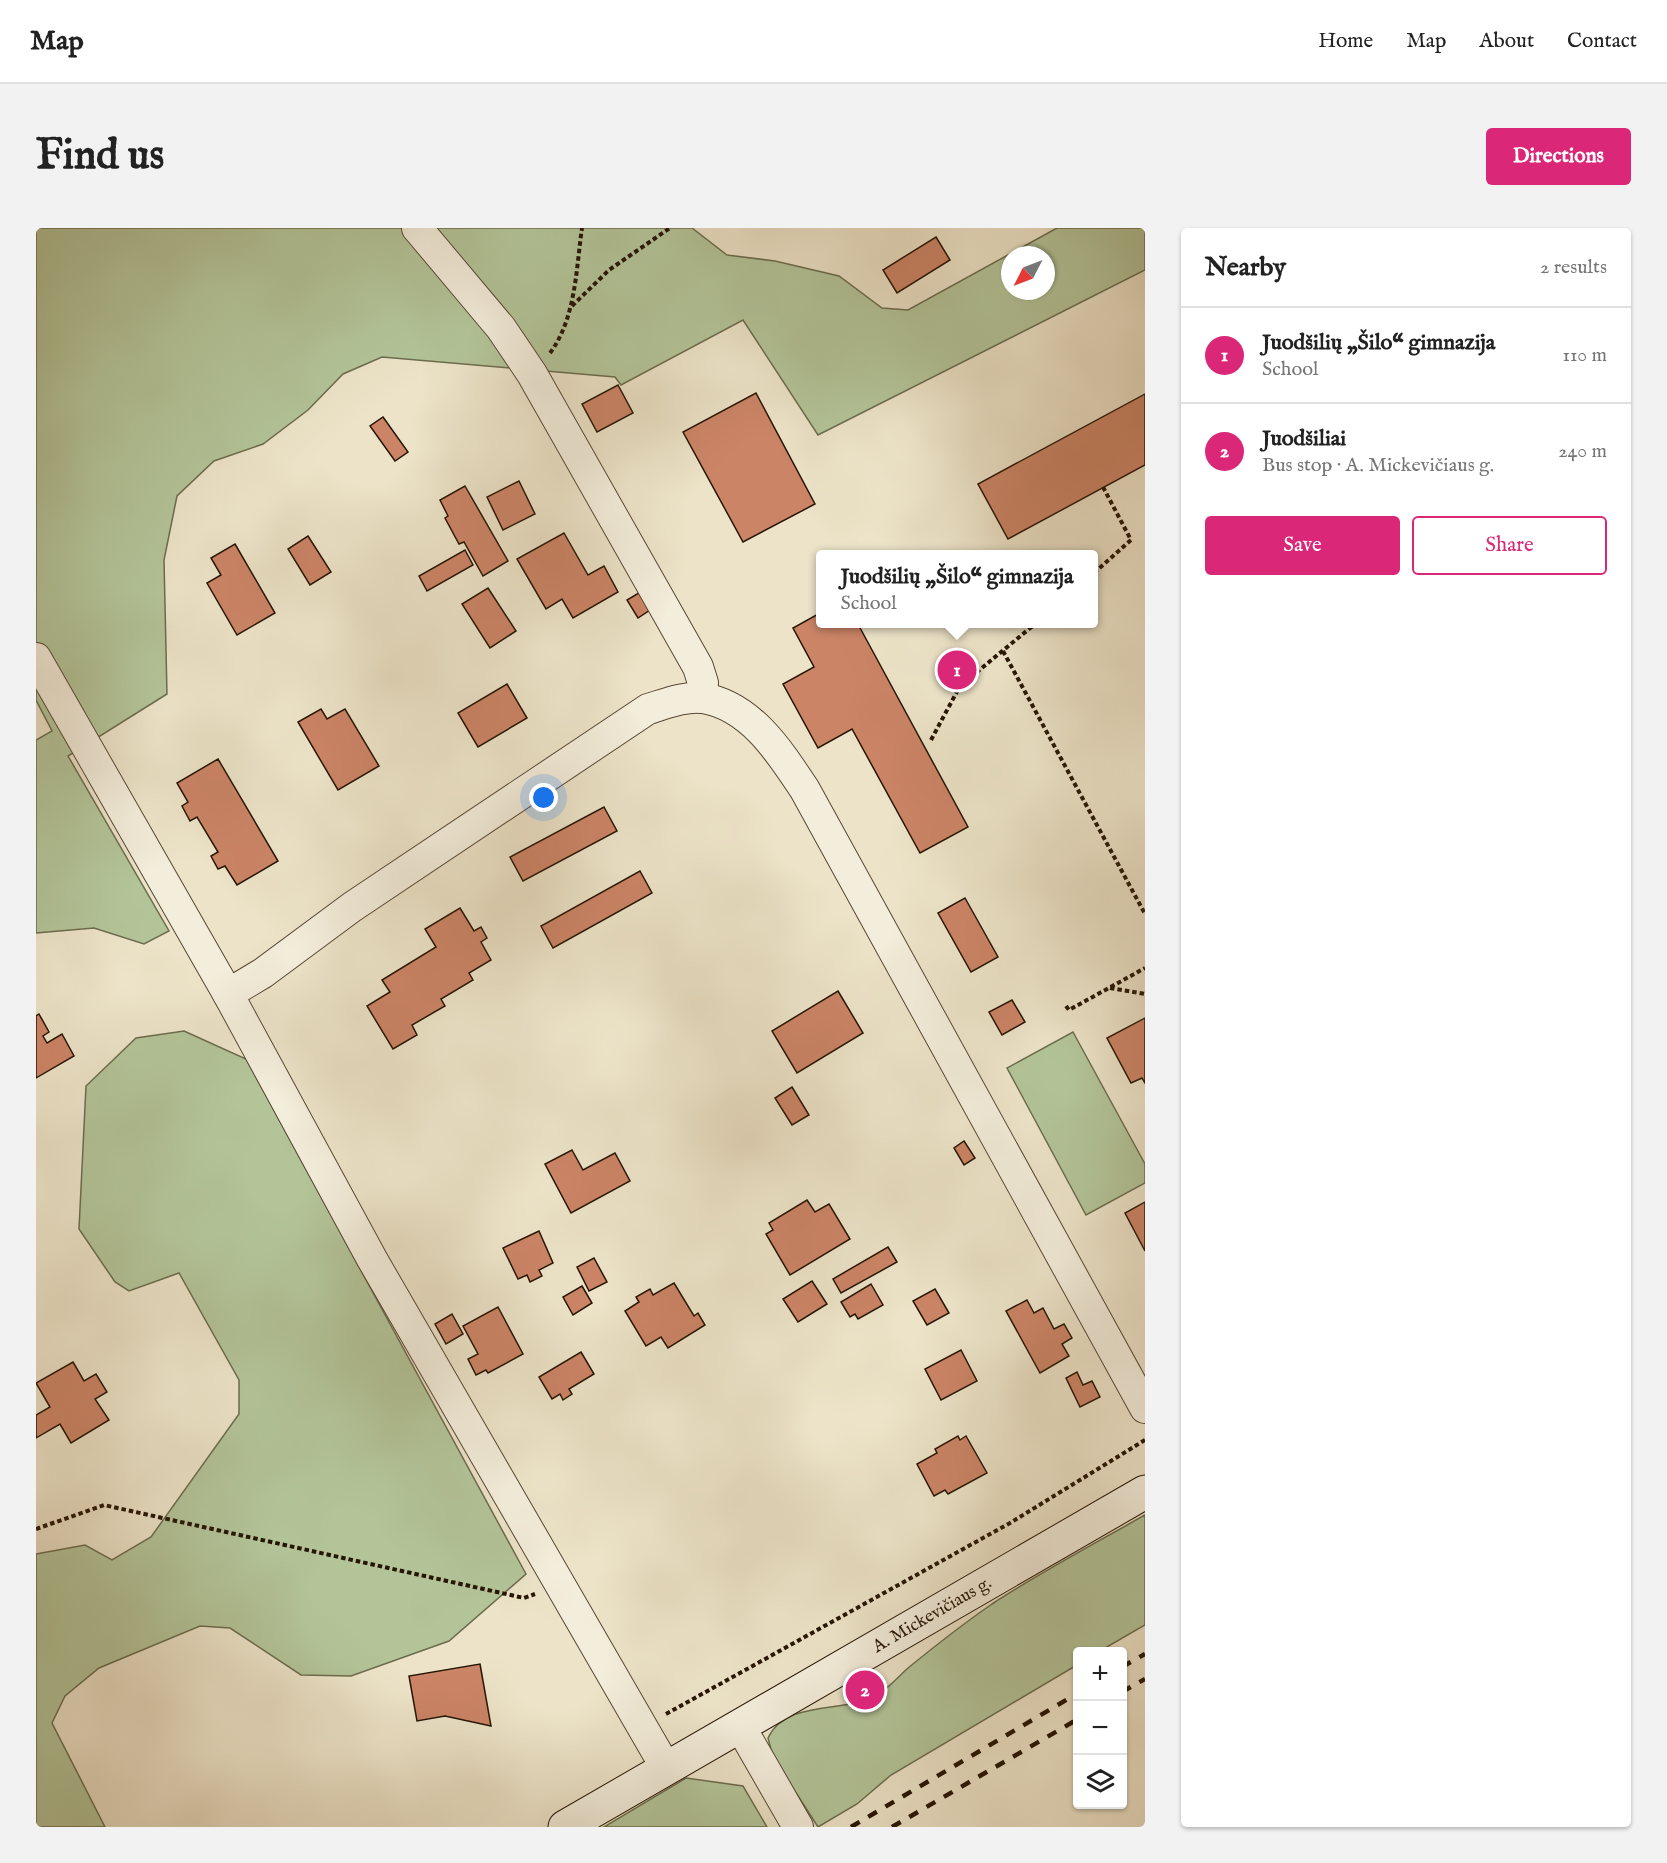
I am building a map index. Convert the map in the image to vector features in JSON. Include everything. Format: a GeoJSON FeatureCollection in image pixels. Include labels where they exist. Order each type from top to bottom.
{"type":"FeatureCollection","features":[{"type":"Feature","properties":{"kind":"main road","name":"A. Mickevičiaus g."},"geometry":{"type":"LineString","coordinates":[[565,1827],[1145,1492]]}},
{"type":"Feature","properties":{"kind":"street"},"geometry":{"type":"LineString","coordinates":[[417,228],[501,328],[532,374],[698,667],[703,683],[702,698]]}},
{"type":"Feature","properties":{"kind":"street"},"geometry":{"type":"LineString","coordinates":[[36,658],[228,994],[372,1259],[558,1586],[666,1768]]}},
{"type":"Feature","properties":{"kind":"street"},"geometry":{"type":"LineString","coordinates":[[228,994],[263,973],[352,907],[648,709],[677,700],[702,698],[732,708],[758,727],[780,752],[805,790],[1145,1408]]}},
{"type":"Feature","properties":{"kind":"street"},"geometry":{"type":"LineString","coordinates":[[740,1726],[798,1827]]}},
{"type":"Feature","properties":{"kind":"path"},"geometry":{"type":"LineString","coordinates":[[532,374],[552,350],[571,306],[582,228]]}},
{"type":"Feature","properties":{"kind":"path"},"geometry":{"type":"LineString","coordinates":[[571,306],[609,270],[670,228]]}},
{"type":"Feature","properties":{"kind":"path"},"geometry":{"type":"LineString","coordinates":[[1098,569],[1131,540],[1103,487]]}},
{"type":"Feature","properties":{"kind":"path"},"geometry":{"type":"LineString","coordinates":[[931,740],[960,686],[1030,628]]}},
{"type":"Feature","properties":{"kind":"path"},"geometry":{"type":"LineString","coordinates":[[1003,651],[1145,914]]}},
{"type":"Feature","properties":{"kind":"path"},"geometry":{"type":"LineString","coordinates":[[1066,1006],[1069,1010],[1145,968]]}},
{"type":"Feature","properties":{"kind":"path"},"geometry":{"type":"LineString","coordinates":[[1109,988],[1145,994]]}},
{"type":"Feature","properties":{"kind":"path"},"geometry":{"type":"LineString","coordinates":[[641,1727],[1010,1523],[1145,1440]]}},
{"type":"Feature","properties":{"kind":"path"},"geometry":{"type":"LineString","coordinates":[[36,1529],[104,1505],[524,1598],[558,1586]]}},
{"type":"Feature","properties":{"kind":"green space"},"geometry":{"type":"Polygon","coordinates":[[[36,228],[692,228],[727,255],[775,261],[839,276],[882,308],[908,310],[1001,259],[1001,300],[1055,300],[1055,246],[1024,246],[1057,228],[1145,228],[1145,270],[818,435],[743,320],[621,385],[615,377],[382,357],[343,374],[308,410],[263,444],[214,461],[177,496],[164,560],[167,694],[68,756],[169,931],[144,944],[94,928],[36,933],[36,740],[52,731],[36,700],[36,228]]]}},
{"type":"Feature","properties":{"kind":"green space"},"geometry":{"type":"Polygon","coordinates":[[[184,1031],[246,1059],[526,1574],[449,1641],[351,1676],[301,1675],[230,1628],[200,1626],[99,1668],[65,1696],[52,1723],[105,1827],[36,1827],[36,1554],[85,1545],[112,1560],[151,1537],[239,1414],[239,1380],[179,1273],[129,1291],[115,1282],[79,1229],[86,1086],[136,1038],[184,1031]]]}},
{"type":"Feature","properties":{"kind":"green space"},"geometry":{"type":"Polygon","coordinates":[[[1073,1032],[1145,1164],[1145,1183],[1086,1215],[1007,1068],[1073,1032]]]}},
{"type":"Feature","properties":{"kind":"green space"},"geometry":{"type":"Polygon","coordinates":[[[1145,1515],[1145,1625],[1107,1647],[1073,1647],[1073,1667],[891,1775],[857,1804],[818,1827],[773,1757],[768,1738],[776,1726],[801,1713],[861,1702],[874,1697],[970,1619],[1048,1569],[1145,1515]]]}},
{"type":"Feature","properties":{"kind":"green space"},"geometry":{"type":"Polygon","coordinates":[[[686,1778],[743,1786],[767,1827],[604,1827],[686,1778]]]}},
{"type":"Feature","properties":{"kind":"building"},"geometry":{"type":"Polygon","coordinates":[[[936,237],[950,260],[897,293],[883,270],[936,237]]]}},
{"type":"Feature","properties":{"kind":"building"},"geometry":{"type":"Polygon","coordinates":[[[618,385],[633,413],[597,432],[582,404],[618,385]]]}},
{"type":"Feature","properties":{"kind":"building"},"geometry":{"type":"Polygon","coordinates":[[[756,393],[815,504],[743,542],[683,432],[756,393]]]}},
{"type":"Feature","properties":{"kind":"building"},"geometry":{"type":"Polygon","coordinates":[[[1145,394],[1145,465],[1008,539],[978,484],[1145,394]]]}},
{"type":"Feature","properties":{"kind":"building"},"geometry":{"type":"Polygon","coordinates":[[[383,417],[408,452],[395,461],[370,426],[383,417]]]}},
{"type":"Feature","properties":{"kind":"building"},"geometry":{"type":"Polygon","coordinates":[[[519,481],[535,514],[503,530],[487,497],[519,481]]]}},
{"type":"Feature","properties":{"kind":"building"},"geometry":{"type":"Polygon","coordinates":[[[465,486],[508,561],[483,576],[464,542],[459,544],[445,518],[448,516],[440,500],[465,486]]]}},
{"type":"Feature","properties":{"kind":"building"},"geometry":{"type":"Polygon","coordinates":[[[564,533],[588,575],[604,566],[618,592],[573,618],[562,599],[546,609],[517,559],[564,533]]]}},
{"type":"Feature","properties":{"kind":"building"},"geometry":{"type":"Polygon","coordinates":[[[308,536],[331,572],[310,585],[288,549],[308,536]]]}},
{"type":"Feature","properties":{"kind":"building"},"geometry":{"type":"Polygon","coordinates":[[[235,544],[275,613],[237,635],[207,583],[221,575],[211,558],[235,544]]]}},
{"type":"Feature","properties":{"kind":"building"},"geometry":{"type":"Polygon","coordinates":[[[465,550],[473,565],[427,591],[419,576],[465,550]]]}},
{"type":"Feature","properties":{"kind":"building"},"geometry":{"type":"Polygon","coordinates":[[[488,588],[516,631],[490,648],[462,604],[488,588]]]}},
{"type":"Feature","properties":{"kind":"building"},"geometry":{"type":"Polygon","coordinates":[[[642,591],[653,608],[638,618],[627,600],[642,591]]]}},
{"type":"Feature","properties":{"kind":"building"},"geometry":{"type":"Polygon","coordinates":[[[816,615],[816,628],[860,628],[968,827],[920,853],[852,729],[818,748],[783,684],[814,667],[793,628],[816,615]]]}},
{"type":"Feature","properties":{"kind":"building"},"geometry":{"type":"Polygon","coordinates":[[[507,684],[527,718],[478,747],[458,713],[507,684]]]}},
{"type":"Feature","properties":{"kind":"building"},"geometry":{"type":"Polygon","coordinates":[[[321,709],[327,719],[345,709],[379,766],[338,790],[298,722],[321,709]]]}},
{"type":"Feature","properties":{"kind":"building"},"geometry":{"type":"Polygon","coordinates":[[[218,759],[278,861],[237,885],[225,866],[218,869],[211,856],[218,852],[197,817],[190,821],[182,806],[188,802],[177,783],[218,759]]]}},
{"type":"Feature","properties":{"kind":"building"},"geometry":{"type":"Polygon","coordinates":[[[604,807],[617,831],[523,881],[510,857],[604,807]]]}},
{"type":"Feature","properties":{"kind":"building"},"geometry":{"type":"Polygon","coordinates":[[[640,871],[652,893],[553,948],[541,926],[640,871]]]}},
{"type":"Feature","properties":{"kind":"building"},"geometry":{"type":"Polygon","coordinates":[[[965,898],[998,957],[971,972],[938,913],[965,898]]]}},
{"type":"Feature","properties":{"kind":"building"},"geometry":{"type":"Polygon","coordinates":[[[460,908],[474,931],[481,927],[487,938],[481,942],[491,960],[469,973],[473,980],[441,999],[445,1006],[412,1025],[417,1035],[393,1049],[367,1006],[390,992],[382,980],[436,947],[425,929],[460,908]]]}},
{"type":"Feature","properties":{"kind":"building"},"geometry":{"type":"Polygon","coordinates":[[[838,991],[863,1033],[797,1073],[772,1031],[838,991]]]}},
{"type":"Feature","properties":{"kind":"building"},"geometry":{"type":"Polygon","coordinates":[[[1012,1000],[1025,1022],[1002,1035],[989,1012],[1012,1000]]]}},
{"type":"Feature","properties":{"kind":"building"},"geometry":{"type":"Polygon","coordinates":[[[39,1014],[49,1032],[43,1036],[47,1043],[62,1034],[74,1056],[36,1078],[36,1016],[39,1014]]]}},
{"type":"Feature","properties":{"kind":"building"},"geometry":{"type":"Polygon","coordinates":[[[1145,1018],[1145,1083],[1142,1078],[1131,1083],[1107,1038],[1145,1018]]]}},
{"type":"Feature","properties":{"kind":"building"},"geometry":{"type":"Polygon","coordinates":[[[792,1087],[809,1115],[792,1125],[775,1098],[792,1087]]]}},
{"type":"Feature","properties":{"kind":"building"},"geometry":{"type":"Polygon","coordinates":[[[964,1141],[975,1158],[964,1165],[954,1148],[964,1141]]]}},
{"type":"Feature","properties":{"kind":"building"},"geometry":{"type":"Polygon","coordinates":[[[572,1150],[583,1170],[615,1153],[630,1181],[571,1213],[545,1164],[572,1150]]]}},
{"type":"Feature","properties":{"kind":"building"},"geometry":{"type":"Polygon","coordinates":[[[807,1200],[815,1212],[829,1204],[850,1239],[790,1275],[766,1234],[773,1230],[769,1223],[807,1200]]]}},
{"type":"Feature","properties":{"kind":"building"},"geometry":{"type":"Polygon","coordinates":[[[1145,1202],[1145,1251],[1125,1213],[1145,1202]]]}},
{"type":"Feature","properties":{"kind":"building"},"geometry":{"type":"Polygon","coordinates":[[[539,1231],[553,1263],[539,1270],[542,1276],[530,1282],[527,1275],[518,1279],[503,1248],[539,1231]]]}},
{"type":"Feature","properties":{"kind":"building"},"geometry":{"type":"Polygon","coordinates":[[[888,1247],[897,1262],[841,1293],[833,1279],[888,1247]]]}},
{"type":"Feature","properties":{"kind":"building"},"geometry":{"type":"Polygon","coordinates":[[[594,1258],[607,1282],[589,1291],[577,1267],[594,1258]]]}},
{"type":"Feature","properties":{"kind":"building"},"geometry":{"type":"Polygon","coordinates":[[[812,1281],[827,1304],[798,1322],[783,1299],[812,1281]]]}},
{"type":"Feature","properties":{"kind":"building"},"geometry":{"type":"Polygon","coordinates":[[[674,1283],[694,1316],[698,1313],[705,1325],[668,1348],[661,1337],[646,1346],[625,1311],[639,1302],[636,1297],[650,1289],[653,1295],[674,1283]]]}},
{"type":"Feature","properties":{"kind":"building"},"geometry":{"type":"Polygon","coordinates":[[[871,1284],[883,1305],[858,1319],[855,1314],[850,1317],[841,1302],[871,1284]]]}},
{"type":"Feature","properties":{"kind":"building"},"geometry":{"type":"Polygon","coordinates":[[[582,1286],[592,1303],[573,1315],[563,1297],[582,1286]]]}},
{"type":"Feature","properties":{"kind":"building"},"geometry":{"type":"Polygon","coordinates":[[[935,1289],[949,1313],[927,1325],[913,1301],[935,1289]]]}},
{"type":"Feature","properties":{"kind":"building"},"geometry":{"type":"Polygon","coordinates":[[[1027,1300],[1034,1313],[1043,1308],[1054,1329],[1064,1324],[1072,1338],[1062,1344],[1069,1356],[1040,1373],[1006,1311],[1027,1300]]]}},
{"type":"Feature","properties":{"kind":"building"},"geometry":{"type":"Polygon","coordinates":[[[498,1307],[523,1354],[488,1373],[486,1370],[476,1375],[468,1359],[478,1354],[463,1326],[498,1307]]]}},
{"type":"Feature","properties":{"kind":"building"},"geometry":{"type":"Polygon","coordinates":[[[452,1314],[463,1334],[446,1344],[435,1324],[452,1314]]]}},
{"type":"Feature","properties":{"kind":"building"},"geometry":{"type":"Polygon","coordinates":[[[961,1350],[977,1381],[941,1400],[925,1369],[961,1350]]]}},
{"type":"Feature","properties":{"kind":"building"},"geometry":{"type":"Polygon","coordinates":[[[581,1352],[594,1374],[569,1389],[572,1394],[563,1400],[560,1394],[552,1399],[539,1377],[581,1352]]]}},
{"type":"Feature","properties":{"kind":"building"},"geometry":{"type":"Polygon","coordinates":[[[73,1362],[84,1381],[96,1374],[107,1392],[95,1399],[109,1420],[71,1443],[60,1424],[36,1438],[36,1415],[50,1407],[36,1383],[73,1362]]]}},
{"type":"Feature","properties":{"kind":"building"},"geometry":{"type":"Polygon","coordinates":[[[1077,1372],[1083,1385],[1092,1381],[1100,1397],[1080,1407],[1066,1378],[1077,1372]]]}},
{"type":"Feature","properties":{"kind":"building"},"geometry":{"type":"Polygon","coordinates":[[[958,1436],[960,1440],[966,1436],[987,1473],[948,1494],[945,1490],[934,1496],[917,1464],[937,1453],[935,1449],[958,1436]]]}},
{"type":"Feature","properties":{"kind":"building"},"geometry":{"type":"Polygon","coordinates":[[[480,1664],[491,1726],[445,1716],[417,1721],[409,1676],[480,1664]]]}},
{"type":"Feature","properties":{"kind":"railway"},"geometry":{"type":"LineString","coordinates":[[1127,1664],[1145,1654]]}},
{"type":"Feature","properties":{"kind":"railway"},"geometry":{"type":"LineString","coordinates":[[1127,1689],[1145,1679]]}},
{"type":"Feature","properties":{"kind":"railway"},"geometry":{"type":"LineString","coordinates":[[851,1827],[1073,1696]]}},
{"type":"Feature","properties":{"kind":"railway"},"geometry":{"type":"LineString","coordinates":[[892,1827],[1073,1722]]}},
{"type":"Feature","properties":{"kind":"place","name":"Juodšilių „Šilo“ gimnazija"},"geometry":{"type":"Point","coordinates":[957,670]}},
{"type":"Feature","properties":{"kind":"place","name":"Juodšiliai"},"geometry":{"type":"Point","coordinates":[865,1690]}}]}
